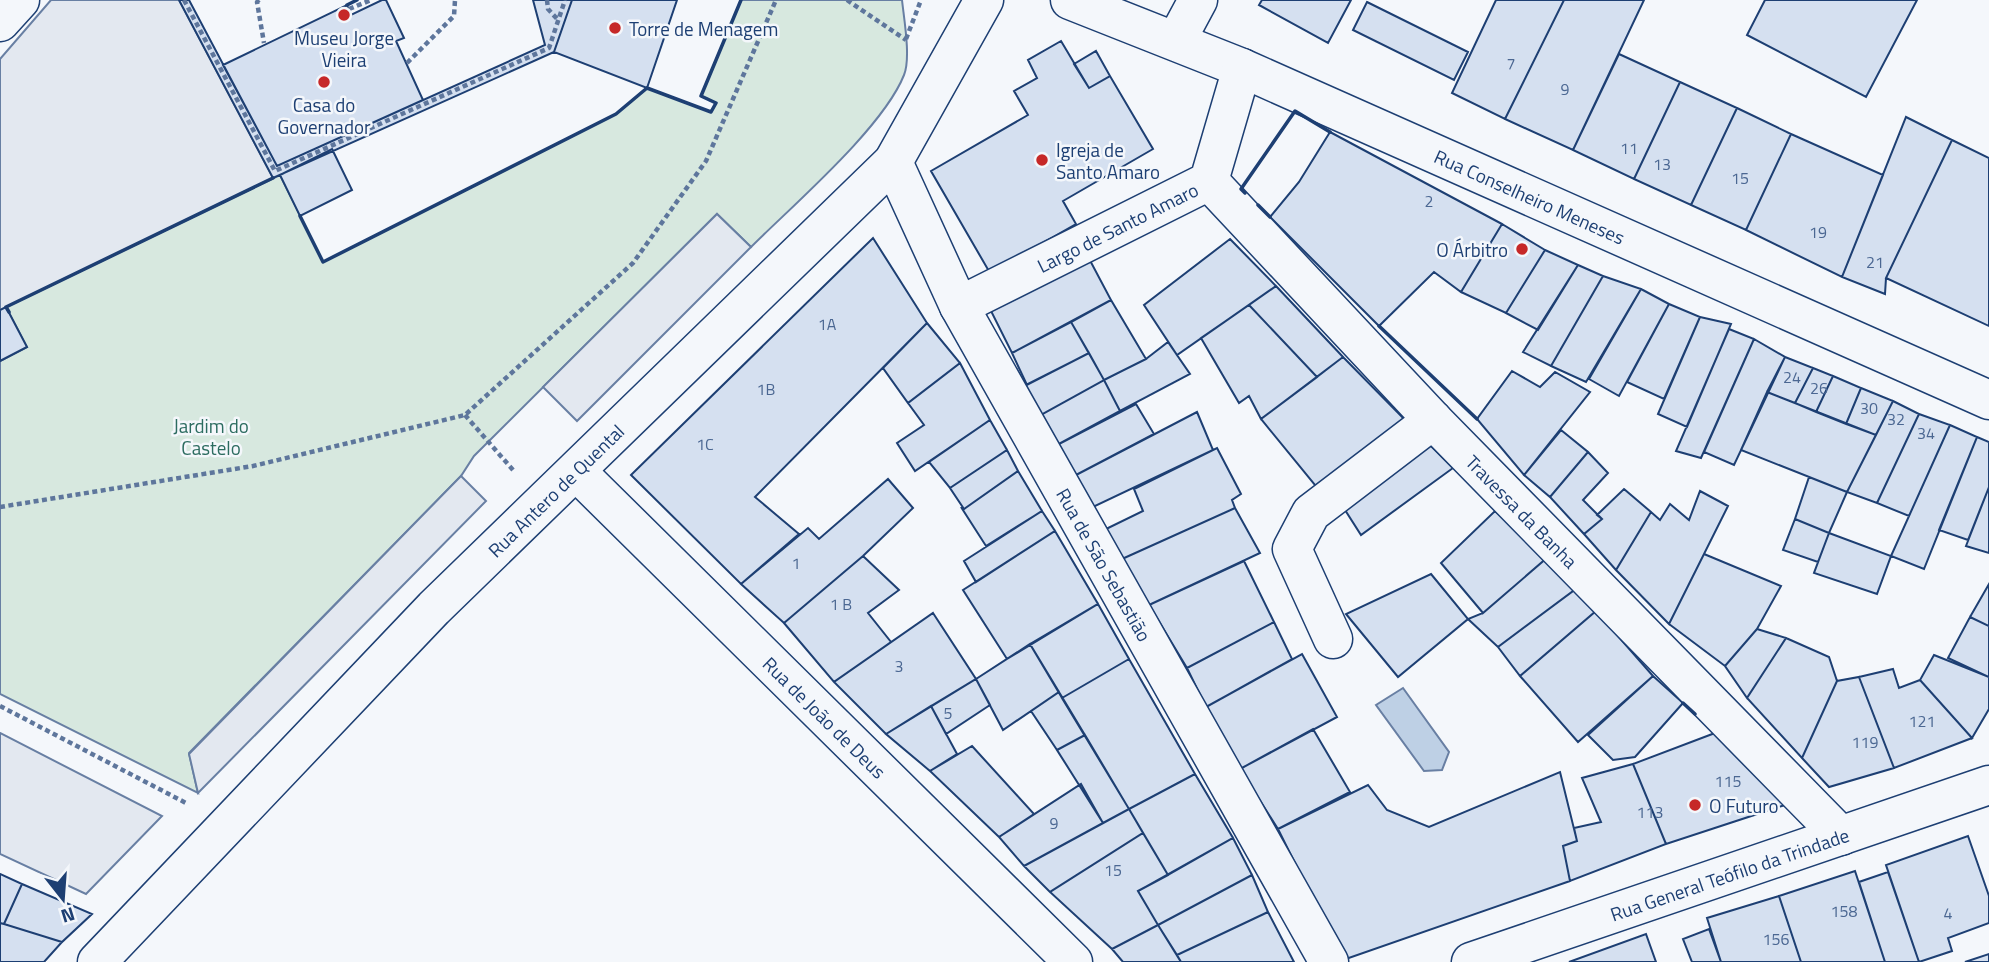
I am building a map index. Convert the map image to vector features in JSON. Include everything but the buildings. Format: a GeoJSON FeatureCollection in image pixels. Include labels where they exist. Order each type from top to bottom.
{"type":"FeatureCollection","features":[{"type":"Feature","properties":{"kind":"street"},"geometry":{"type":"LineString","coordinates":[[0,22],[20,0]]}},
{"type":"Feature","properties":{"kind":"street","name":"Rua Antero de Quental"},"geometry":{"type":"LineString","coordinates":[[97,962],[434,608],[541,501],[576,471],[893,162],[984,0]]}},
{"type":"Feature","properties":{"kind":"street","name":"Rua Conselheiro Meneses"},"geometry":{"type":"LineString","coordinates":[[1070,0],[1242,68],[1989,400]]}},
{"type":"Feature","properties":{"kind":"street"},"geometry":{"type":"LineString","coordinates":[[1176,41],[1198,0]]}},
{"type":"Feature","properties":{"kind":"street","name":"Largo de Santo Amaro"},"geometry":{"type":"LineString","coordinates":[[959,306],[1209,181],[1242,68]]}},
{"type":"Feature","properties":{"kind":"street","name":"Rua de São Sebastião"},"geometry":{"type":"LineString","coordinates":[[893,162],[959,306],[1329,962]]}},
{"type":"Feature","properties":{"kind":"street","name":"Travessa da Banha"},"geometry":{"type":"LineString","coordinates":[[1209,181],[1433,420],[1841,836]]}},
{"type":"Feature","properties":{"kind":"street"},"geometry":{"type":"LineString","coordinates":[[1333,639],[1292,549],[1311,513],[1433,420]]}},
{"type":"Feature","properties":{"kind":"street","name":"Rua de João de Deus"},"geometry":{"type":"LineString","coordinates":[[576,471],[1073,962]]}},
{"type":"Feature","properties":{"kind":"street","name":"Rua General Teófilo da Trindade"},"geometry":{"type":"LineString","coordinates":[[1471,962],[1841,836],[1987,792]]}},
{"type":"Feature","properties":{"kind":"path"},"geometry":{"type":"LineString","coordinates":[[184,0],[275,171],[549,48],[565,0],[571,3]]}},
{"type":"Feature","properties":{"kind":"path"},"geometry":{"type":"LineString","coordinates":[[259,0],[264,43]]}},
{"type":"Feature","properties":{"kind":"path"},"geometry":{"type":"LineString","coordinates":[[349,9],[371,0]]}},
{"type":"Feature","properties":{"kind":"path"},"geometry":{"type":"LineString","coordinates":[[407,63],[454,16],[455,0]]}},
{"type":"Feature","properties":{"kind":"path"},"geometry":{"type":"LineString","coordinates":[[547,0],[548,9],[558,20]]}},
{"type":"Feature","properties":{"kind":"path"},"geometry":{"type":"LineString","coordinates":[[0,507],[253,466],[465,415],[633,263],[706,161],[776,0]]}},
{"type":"Feature","properties":{"kind":"path"},"geometry":{"type":"LineString","coordinates":[[848,0],[906,40]]}},
{"type":"Feature","properties":{"kind":"path"},"geometry":{"type":"LineString","coordinates":[[465,415],[541,501]]}},
{"type":"Feature","properties":{"kind":"path"},"geometry":{"type":"LineString","coordinates":[[0,706],[228,825]]}},
{"type":"Feature","properties":{"kind":"green space","name":"Jardim do Castelo"},"geometry":{"type":"Polygon","coordinates":[[[741,0],[902,0],[907,59],[904,75],[893,96],[857,142],[751,247],[717,214],[474,456],[461,476],[189,753],[198,793],[0,694],[0,361],[27,347],[6,307],[280,175],[323,262],[616,114],[647,88],[711,112],[716,103],[701,96],[741,0]]]}},
{"type":"Feature","properties":{"kind":"shaded area"},"geometry":{"type":"Polygon","coordinates":[[[51,0],[179,0],[273,178],[0,310],[0,59],[51,0]]]}},
{"type":"Feature","properties":{"kind":"shaded area"},"geometry":{"type":"Polygon","coordinates":[[[717,214],[751,247],[577,421],[543,387],[717,214]]]}},
{"type":"Feature","properties":{"kind":"shaded area"},"geometry":{"type":"Polygon","coordinates":[[[461,476],[486,501],[198,793],[189,754],[461,476]]]}},
{"type":"Feature","properties":{"kind":"shaded area"},"geometry":{"type":"Polygon","coordinates":[[[0,733],[162,816],[86,894],[0,854],[0,733]]]}},
{"type":"Feature","properties":{"kind":"water"},"geometry":{"type":"Polygon","coordinates":[[[1403,688],[1449,752],[1442,770],[1424,771],[1376,705],[1403,688]]]}},
{"type":"Feature","properties":{"kind":"wall"},"geometry":{"type":"LineString","coordinates":[[347,5],[357,0]]}},
{"type":"Feature","properties":{"kind":"wall"},"geometry":{"type":"LineString","coordinates":[[300,216],[323,262],[616,114],[647,88],[711,112],[716,103],[701,96],[741,0]]}},
{"type":"Feature","properties":{"kind":"wall"},"geometry":{"type":"LineString","coordinates":[[1245,193],[1241,189],[1295,111],[1330,132]]}},
{"type":"Feature","properties":{"kind":"wall"},"geometry":{"type":"LineString","coordinates":[[9,312],[6,307],[273,178]]}},
{"type":"Feature","properties":{"kind":"wall"},"geometry":{"type":"LineString","coordinates":[[1258,205],[1270,217]]}},
{"type":"Feature","properties":{"kind":"wall"},"geometry":{"type":"LineString","coordinates":[[1379,326],[1477,419]]}},
{"type":"Feature","properties":{"kind":"wall"},"geometry":{"type":"LineString","coordinates":[[1683,703],[1695,714]]}},
{"type":"Feature","properties":{"kind":"place","name":"Museu Jorge Vieira"},"geometry":{"type":"Point","coordinates":[344,15]}},
{"type":"Feature","properties":{"kind":"place","name":"Torre de Menagem"},"geometry":{"type":"Point","coordinates":[615,28]}},
{"type":"Feature","properties":{"kind":"place","name":"Casa do Governador"},"geometry":{"type":"Point","coordinates":[324,82]}},
{"type":"Feature","properties":{"kind":"place","name":"Igreja de Santo Amaro"},"geometry":{"type":"Point","coordinates":[1042,160]}},
{"type":"Feature","properties":{"kind":"place","name":"O Árbitro"},"geometry":{"type":"Point","coordinates":[1522,249]}},
{"type":"Feature","properties":{"kind":"place","name":"O Futuro"},"geometry":{"type":"Point","coordinates":[1695,805]}}]}
